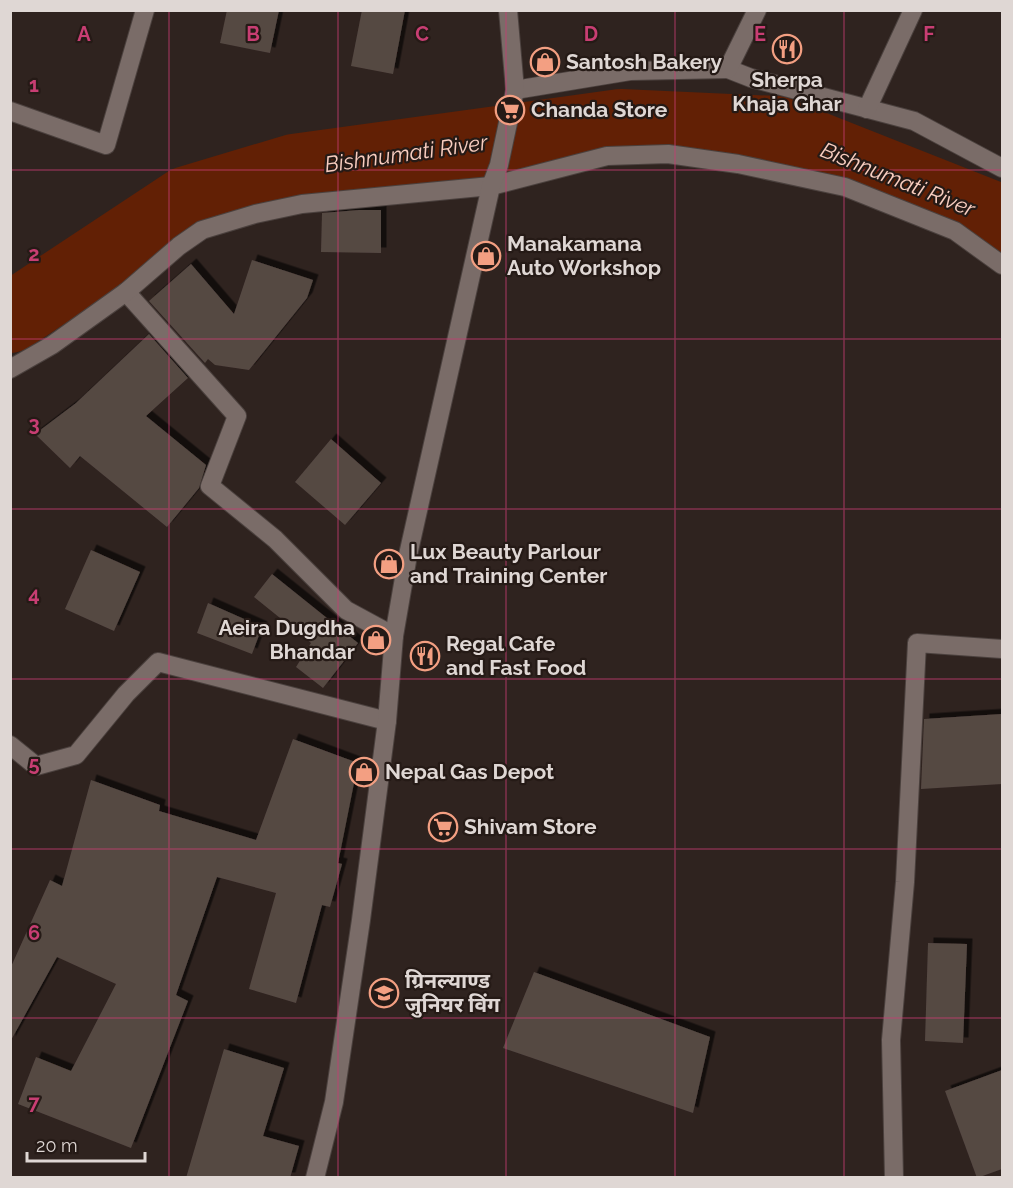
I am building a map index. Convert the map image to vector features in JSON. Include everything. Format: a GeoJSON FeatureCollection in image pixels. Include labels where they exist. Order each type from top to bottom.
{"type":"FeatureCollection","features":[{"type":"Feature","properties":{"kind":"street"},"geometry":{"type":"LineString","coordinates":[[10,111],[106,145],[145,10]]}},
{"type":"Feature","properties":{"kind":"street"},"geometry":{"type":"LineString","coordinates":[[315,1178],[334,1102],[387,721],[394,636],[408,555],[490,186],[499,165],[513,96],[508,10]]}},
{"type":"Feature","properties":{"kind":"street"},"geometry":{"type":"LineString","coordinates":[[728,69],[757,10]]}},
{"type":"Feature","properties":{"kind":"street"},"geometry":{"type":"LineString","coordinates":[[867,109],[913,10]]}},
{"type":"Feature","properties":{"kind":"street"},"geometry":{"type":"LineString","coordinates":[[513,96],[630,71],[728,69],[752,78],[914,121],[1002,168]]}},
{"type":"Feature","properties":{"kind":"street"},"geometry":{"type":"LineString","coordinates":[[10,369],[52,345],[126,292],[179,246],[202,230],[255,214],[302,204],[490,186],[607,156],[668,154],[738,164],[845,187],[955,231],[1002,265]]}},
{"type":"Feature","properties":{"kind":"street"},"geometry":{"type":"LineString","coordinates":[[126,292],[237,416],[210,486],[275,539],[346,610],[394,636]]}},
{"type":"Feature","properties":{"kind":"street"},"geometry":{"type":"LineString","coordinates":[[894,1178],[891,1040],[905,882],[917,644],[1002,649]]}},
{"type":"Feature","properties":{"kind":"street"},"geometry":{"type":"LineString","coordinates":[[10,745],[36,766],[76,755],[126,694],[158,662],[387,721]]}},
{"type":"Feature","properties":{"kind":"building"},"geometry":{"type":"Polygon","coordinates":[[[227,10],[279,10],[270,53],[220,43],[227,10]]]}},
{"type":"Feature","properties":{"kind":"building"},"geometry":{"type":"Polygon","coordinates":[[[362,10],[405,10],[393,74],[351,66],[362,10]]]}},
{"type":"Feature","properties":{"kind":"building"},"geometry":{"type":"Polygon","coordinates":[[[381,210],[381,253],[321,252],[322,213],[381,210]]]}},
{"type":"Feature","properties":{"kind":"building"},"geometry":{"type":"Polygon","coordinates":[[[252,260],[313,280],[307,298],[249,370],[215,365],[208,359],[205,363],[149,301],[191,264],[234,314],[252,260]]]}},
{"type":"Feature","properties":{"kind":"building"},"geometry":{"type":"Polygon","coordinates":[[[149,334],[188,378],[146,416],[206,465],[199,488],[167,527],[80,456],[70,468],[35,434],[76,403],[149,334]]]}},
{"type":"Feature","properties":{"kind":"building"},"geometry":{"type":"Polygon","coordinates":[[[331,439],[381,483],[345,525],[295,482],[331,439]]]}},
{"type":"Feature","properties":{"kind":"building"},"geometry":{"type":"Polygon","coordinates":[[[91,550],[140,572],[114,631],[65,609],[91,550]]]}},
{"type":"Feature","properties":{"kind":"building"},"geometry":{"type":"Polygon","coordinates":[[[272,574],[358,643],[323,688],[296,667],[311,643],[254,597],[272,574]]]}},
{"type":"Feature","properties":{"kind":"building"},"geometry":{"type":"Polygon","coordinates":[[[208,603],[262,627],[252,654],[197,633],[208,603]]]}},
{"type":"Feature","properties":{"kind":"building"},"geometry":{"type":"Polygon","coordinates":[[[1002,714],[1002,784],[921,789],[924,719],[1002,714]]]}},
{"type":"Feature","properties":{"kind":"building"},"geometry":{"type":"Polygon","coordinates":[[[293,739],[358,763],[338,863],[342,864],[330,907],[322,905],[296,1003],[249,989],[276,893],[217,877],[176,995],[188,1001],[131,1148],[18,1104],[36,1057],[71,1071],[116,984],[57,957],[10,1042],[10,969],[50,880],[62,886],[91,780],[160,805],[159,811],[256,840],[293,739]]]}},
{"type":"Feature","properties":{"kind":"building"},"geometry":{"type":"Polygon","coordinates":[[[928,943],[967,944],[963,1043],[925,1041],[928,943]]]}},
{"type":"Feature","properties":{"kind":"building"},"geometry":{"type":"Polygon","coordinates":[[[534,972],[710,1037],[693,1113],[503,1048],[534,972]]]}},
{"type":"Feature","properties":{"kind":"building"},"geometry":{"type":"Polygon","coordinates":[[[224,1049],[284,1068],[263,1136],[299,1146],[290,1178],[186,1178],[224,1049]]]}},
{"type":"Feature","properties":{"kind":"building"},"geometry":{"type":"Polygon","coordinates":[[[1002,1070],[1002,1169],[977,1178],[945,1091],[1002,1070]]]}},
{"type":"Feature","properties":{"kind":"waterway","name":"Bishnumati River"},"geometry":{"type":"LineString","coordinates":[[10,318],[187,201],[294,169],[621,124],[777,131],[1002,220]]}},
{"type":"Feature","properties":{"kind":"place","name":"Sherpa Khaja Ghar"},"geometry":{"type":"Point","coordinates":[787,49]}},
{"type":"Feature","properties":{"kind":"place","name":"Santosh Bakery"},"geometry":{"type":"Point","coordinates":[545,62]}},
{"type":"Feature","properties":{"kind":"place","name":"Chanda Store"},"geometry":{"type":"Point","coordinates":[510,110]}},
{"type":"Feature","properties":{"kind":"place","name":"Manakamana Auto Workshop"},"geometry":{"type":"Point","coordinates":[486,256]}},
{"type":"Feature","properties":{"kind":"place","name":"Lux Beauty Parlour and Training Center"},"geometry":{"type":"Point","coordinates":[389,564]}},
{"type":"Feature","properties":{"kind":"place","name":"Aeira Dugdha Bhandar"},"geometry":{"type":"Point","coordinates":[376,640]}},
{"type":"Feature","properties":{"kind":"place","name":"Regal Cafe and Fast Food"},"geometry":{"type":"Point","coordinates":[425,656]}},
{"type":"Feature","properties":{"kind":"place","name":"Nepal Gas Depot"},"geometry":{"type":"Point","coordinates":[364,772]}},
{"type":"Feature","properties":{"kind":"place","name":"Shivam Store"},"geometry":{"type":"Point","coordinates":[443,827]}},
{"type":"Feature","properties":{"kind":"place","name":"ग्रिनल्याण्ड जुनियर विंग"},"geometry":{"type":"Point","coordinates":[384,993]}}]}
